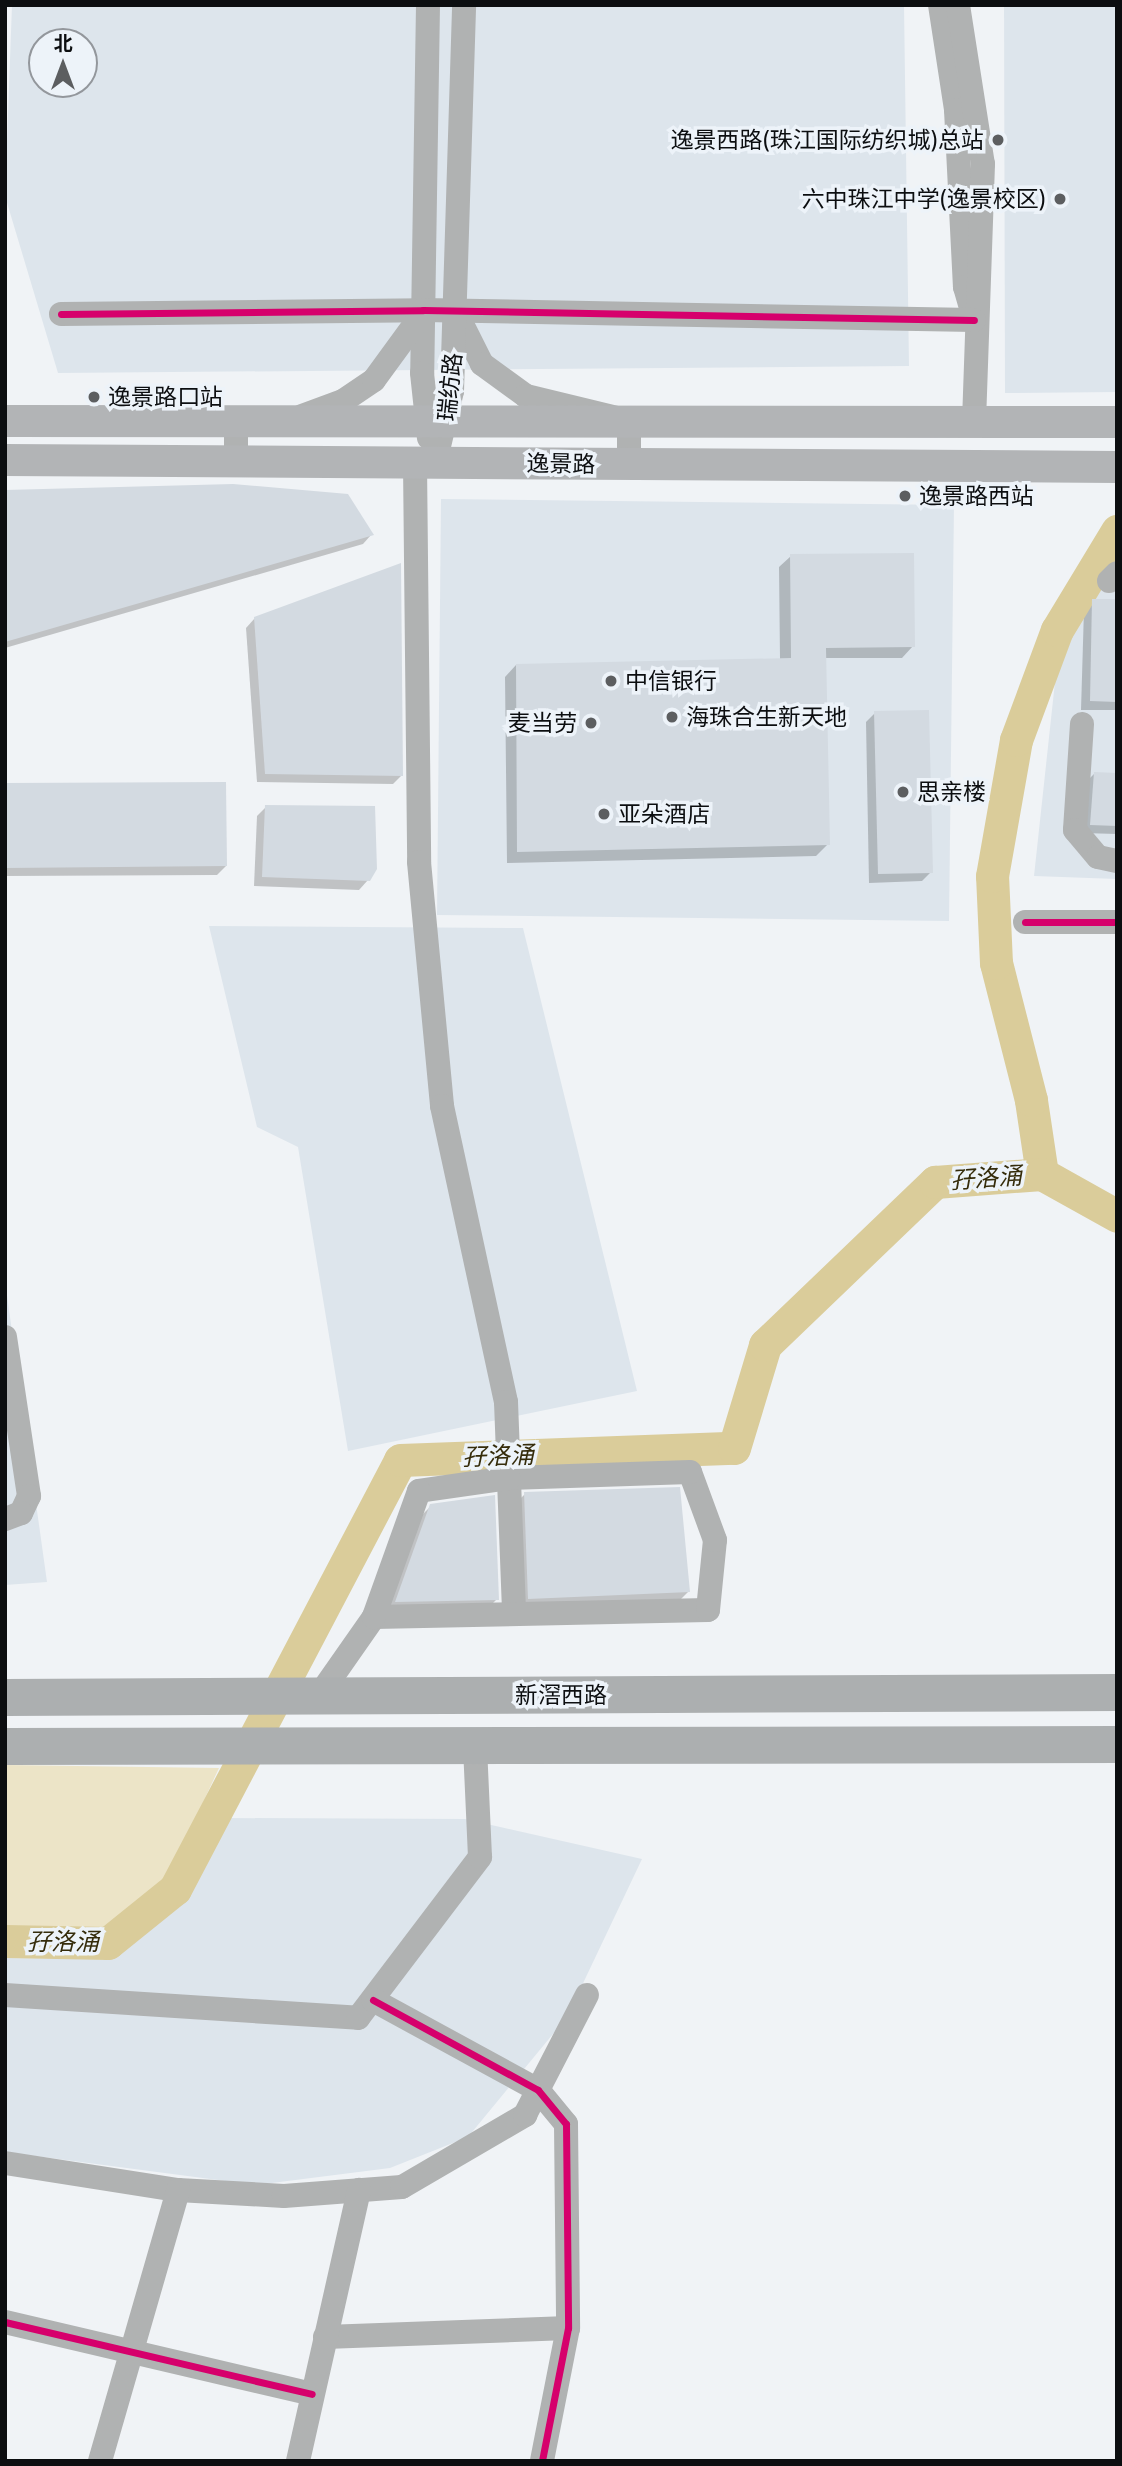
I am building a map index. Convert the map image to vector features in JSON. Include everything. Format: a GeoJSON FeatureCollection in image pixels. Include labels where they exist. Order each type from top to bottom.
{"type":"FeatureCollection","features":[{"type":"Feature","properties":{"kind":"highway","name":"新滘西路"},"geometry":{"type":"LineString","coordinates":[[5,1697],[1117,1692]]}},
{"type":"Feature","properties":{"kind":"highway"},"geometry":{"type":"LineString","coordinates":[[5,1746],[1117,1744]]}},
{"type":"Feature","properties":{"kind":"main road","name":"逸景路"},"geometry":{"type":"LineString","coordinates":[[5,421],[1117,422]]}},
{"type":"Feature","properties":{"kind":"main road","name":"逸景路"},"geometry":{"type":"LineString","coordinates":[[5,460],[1117,467]]}},
{"type":"Feature","properties":{"kind":"street"},"geometry":{"type":"LineString","coordinates":[[428,5],[423,310],[437,421]]}},
{"type":"Feature","properties":{"kind":"street","name":"瑞纺路"},"geometry":{"type":"LineString","coordinates":[[464,5],[456,311],[437,421],[425,463],[419,862],[442,1106],[506,1402],[514,1614]]}},
{"type":"Feature","properties":{"kind":"street"},"geometry":{"type":"LineString","coordinates":[[940,5],[956,110],[965,286],[974,320],[974,422]]}},
{"type":"Feature","properties":{"kind":"street"},"geometry":{"type":"LineString","coordinates":[[958,5],[983,164],[982,290],[974,320]]}},
{"type":"Feature","properties":{"kind":"street"},"geometry":{"type":"LineString","coordinates":[[288,420],[344,401],[369,384],[389,367],[423,310]]}},
{"type":"Feature","properties":{"kind":"street"},"geometry":{"type":"LineString","coordinates":[[61,314],[423,310],[974,320]]}},
{"type":"Feature","properties":{"kind":"street"},"geometry":{"type":"LineString","coordinates":[[456,311],[468,344],[496,377],[558,408],[629,421],[629,465]]}},
{"type":"Feature","properties":{"kind":"street"},"geometry":{"type":"LineString","coordinates":[[236,420],[236,462]]}},
{"type":"Feature","properties":{"kind":"street"},"geometry":{"type":"LineString","coordinates":[[1082,724],[1074,830],[1097,857],[1117,861]]}},
{"type":"Feature","properties":{"kind":"street"},"geometry":{"type":"LineString","coordinates":[[1025,922],[1117,922]]}},
{"type":"Feature","properties":{"kind":"street"},"geometry":{"type":"LineString","coordinates":[[5,1336],[29,1496],[21,1513],[5,1519]]}},
{"type":"Feature","properties":{"kind":"street"},"geometry":{"type":"LineString","coordinates":[[318,1697],[374,1617],[419,1491],[509,1478],[690,1472],[715,1540],[708,1610],[374,1617]]}},
{"type":"Feature","properties":{"kind":"street"},"geometry":{"type":"LineString","coordinates":[[5,1995],[358,2018],[480,1857],[475,1745]]}},
{"type":"Feature","properties":{"kind":"street"},"geometry":{"type":"LineString","coordinates":[[5,2163],[178,2190],[284,2196],[402,2187],[525,2115],[586,1995]]}},
{"type":"Feature","properties":{"kind":"street"},"geometry":{"type":"LineString","coordinates":[[373,2000],[538,2090],[566,2124],[568,2328],[542,2461]]}},
{"type":"Feature","properties":{"kind":"street"},"geometry":{"type":"LineString","coordinates":[[100,2461],[178,2190]]}},
{"type":"Feature","properties":{"kind":"street"},"geometry":{"type":"LineString","coordinates":[[298,2461],[359,2190]]}},
{"type":"Feature","properties":{"kind":"street"},"geometry":{"type":"LineString","coordinates":[[5,2322],[312,2393]]}},
{"type":"Feature","properties":{"kind":"street"},"geometry":{"type":"LineString","coordinates":[[325,2337],[568,2328]]}},
{"type":"Feature","properties":{"kind":"shaded area"},"geometry":{"type":"Polygon","coordinates":[[[12,5],[904,5],[909,366],[58,373],[5,196],[12,5]]]}},
{"type":"Feature","properties":{"kind":"shaded area","name":"六中珠江中学(逸景校区)"},"geometry":{"type":"Polygon","coordinates":[[[1004,5],[1117,5],[1117,392],[1005,393],[1004,5]]]}},
{"type":"Feature","properties":{"kind":"shaded area"},"geometry":{"type":"Polygon","coordinates":[[[441,499],[954,505],[949,921],[437,915],[441,499]]]}},
{"type":"Feature","properties":{"kind":"shaded area"},"geometry":{"type":"Polygon","coordinates":[[[1117,560],[1117,879],[1034,876],[1055,682],[1086,600],[1117,560]]]}},
{"type":"Feature","properties":{"kind":"shaded area"},"geometry":{"type":"Polygon","coordinates":[[[209,926],[523,928],[637,1391],[348,1451],[298,1147],[257,1127],[209,926]]]}},
{"type":"Feature","properties":{"kind":"shaded area"},"geometry":{"type":"Polygon","coordinates":[[[5,1281],[47,1582],[5,1585],[5,1281]]]}},
{"type":"Feature","properties":{"kind":"shaded area"},"geometry":{"type":"Polygon","coordinates":[[[5,1765],[219,1768],[165,1884],[98,1932],[5,1930],[5,1765]]]}},
{"type":"Feature","properties":{"kind":"shaded area"},"geometry":{"type":"Polygon","coordinates":[[[225,1818],[465,1819],[642,1859],[567,2017],[468,2137],[390,2168],[256,2185],[5,2152],[5,1958],[81,1959],[173,1904],[225,1818]]]}},
{"type":"Feature","properties":{"kind":"building"},"geometry":{"type":"Polygon","coordinates":[[[233,484],[348,494],[374,535],[5,642],[5,490],[233,484]]]}},
{"type":"Feature","properties":{"kind":"building"},"geometry":{"type":"Polygon","coordinates":[[[914,553],[915,647],[826,648],[830,845],[517,852],[516,664],[791,658],[790,554],[914,553]]]}},
{"type":"Feature","properties":{"kind":"building"},"geometry":{"type":"Polygon","coordinates":[[[401,563],[403,776],[265,774],[254,617],[401,563]]]}},
{"type":"Feature","properties":{"kind":"building"},"geometry":{"type":"Polygon","coordinates":[[[1092,599],[1117,599],[1117,702],[1090,701],[1092,599]]]}},
{"type":"Feature","properties":{"kind":"building","name":"思亲楼"},"geometry":{"type":"Polygon","coordinates":[[[929,710],[933,873],[878,874],[874,711],[929,710]]]}},
{"type":"Feature","properties":{"kind":"building"},"geometry":{"type":"Polygon","coordinates":[[[1094,772],[1117,773],[1117,826],[1090,825],[1094,772]]]}},
{"type":"Feature","properties":{"kind":"building"},"geometry":{"type":"Polygon","coordinates":[[[226,782],[227,866],[6,868],[5,783],[226,782]]]}},
{"type":"Feature","properties":{"kind":"building"},"geometry":{"type":"Polygon","coordinates":[[[265,805],[375,806],[377,869],[370,881],[262,877],[265,805]]]}},
{"type":"Feature","properties":{"kind":"building"},"geometry":{"type":"Polygon","coordinates":[[[680,1487],[690,1592],[528,1599],[524,1492],[680,1487]]]}},
{"type":"Feature","properties":{"kind":"building"},"geometry":{"type":"Polygon","coordinates":[[[495,1495],[499,1600],[395,1602],[430,1504],[495,1495]]]}},
{"type":"Feature","properties":{"kind":"waterway"},"geometry":{"type":"LineString","coordinates":[[1042,1174],[1031,1100],[996,963],[992,876],[1016,740],[1057,630],[1117,531]]}},
{"type":"Feature","properties":{"kind":"waterway","name":"孖洛涌"},"geometry":{"type":"LineString","coordinates":[[5,1941],[108,1943],[175,1889],[400,1460],[734,1448],[765,1345],[935,1182],[1042,1174],[1117,1216]]}},
{"type":"Feature","properties":{"kind":"cycle path"},"geometry":{"type":"LineString","coordinates":[[61,314],[423,310],[974,320]]}},
{"type":"Feature","properties":{"kind":"cycle path"},"geometry":{"type":"LineString","coordinates":[[1025,922],[1117,922]]}},
{"type":"Feature","properties":{"kind":"cycle path"},"geometry":{"type":"LineString","coordinates":[[373,2000],[538,2090],[566,2124],[568,2328],[542,2461]]}},
{"type":"Feature","properties":{"kind":"cycle path"},"geometry":{"type":"LineString","coordinates":[[5,2322],[312,2394]]}},
{"type":"Feature","properties":{"kind":"place","name":"逸景西路(珠江国际纺织城)总站"},"geometry":{"type":"Point","coordinates":[998,140]}},
{"type":"Feature","properties":{"kind":"place","name":"六中珠江中学(逸景校区)"},"geometry":{"type":"Point","coordinates":[1060,199]}},
{"type":"Feature","properties":{"kind":"place","name":"逸景路口站"},"geometry":{"type":"Point","coordinates":[94,397]}},
{"type":"Feature","properties":{"kind":"place","name":"逸景路西站"},"geometry":{"type":"Point","coordinates":[905,496]}},
{"type":"Feature","properties":{"kind":"place","name":"中信银行"},"geometry":{"type":"Point","coordinates":[611,681]}},
{"type":"Feature","properties":{"kind":"place","name":"海珠合生新天地"},"geometry":{"type":"Point","coordinates":[672,717]}},
{"type":"Feature","properties":{"kind":"place","name":"麦当劳"},"geometry":{"type":"Point","coordinates":[591,723]}},
{"type":"Feature","properties":{"kind":"place","name":"思亲楼"},"geometry":{"type":"Point","coordinates":[903,792]}},
{"type":"Feature","properties":{"kind":"place","name":"亚朵酒店"},"geometry":{"type":"Point","coordinates":[604,814]}}]}
